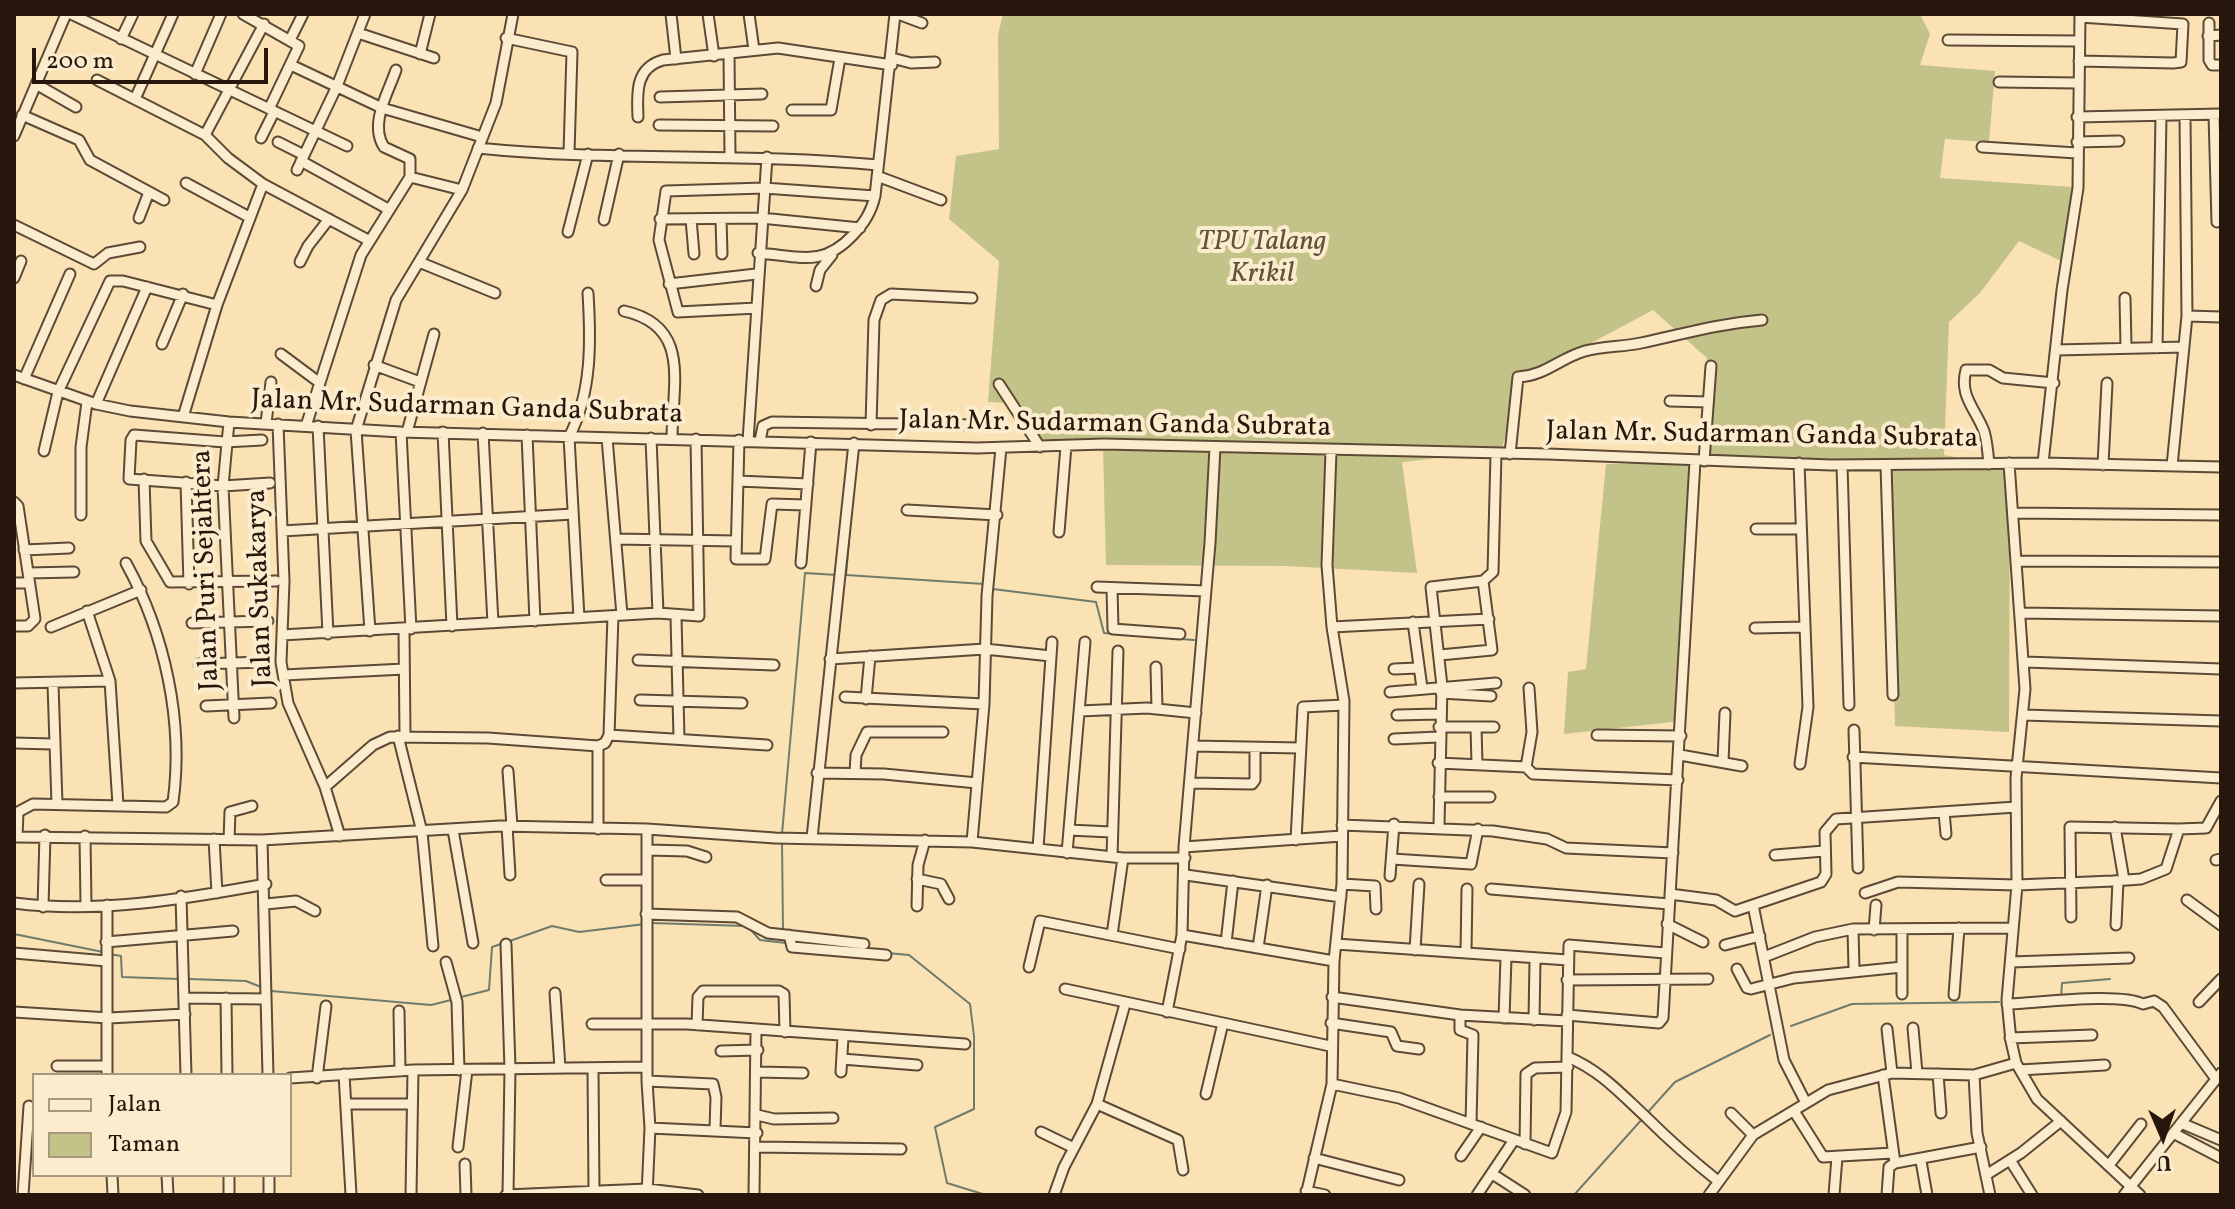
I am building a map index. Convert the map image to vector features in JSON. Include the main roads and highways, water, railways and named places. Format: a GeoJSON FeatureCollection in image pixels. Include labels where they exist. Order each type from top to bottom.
{"type":"FeatureCollection","features":[{"type":"Feature","properties":{"kind":"waterway"},"geometry":{"type":"LineString","coordinates":[[843,575],[846,575],[851,516]]}},
{"type":"Feature","properties":{"kind":"waterway"},"geometry":{"type":"LineString","coordinates":[[782,834],[805,573],[837,575]]}},
{"type":"Feature","properties":{"kind":"waterway"},"geometry":{"type":"LineString","coordinates":[[846,575],[984,584]]}},
{"type":"Feature","properties":{"kind":"waterway"},"geometry":{"type":"LineString","coordinates":[[993,589],[1096,602],[1104,633],[1194,640]]}},
{"type":"Feature","properties":{"kind":"waterway"},"geometry":{"type":"LineString","coordinates":[[782,840],[783,930]]}},
{"type":"Feature","properties":{"kind":"waterway"},"geometry":{"type":"LineString","coordinates":[[651,923],[745,926]]}},
{"type":"Feature","properties":{"kind":"waterway"},"geometry":{"type":"LineString","coordinates":[[507,942],[552,926],[579,932],[645,924]]}},
{"type":"Feature","properties":{"kind":"waterway"},"geometry":{"type":"LineString","coordinates":[[750,929],[760,940],[786,943]]}},
{"type":"Feature","properties":{"kind":"waterway"},"geometry":{"type":"LineString","coordinates":[[14,934],[103,952]]}},
{"type":"Feature","properties":{"kind":"waterway"},"geometry":{"type":"LineString","coordinates":[[461,997],[489,990],[492,947],[501,944]]}},
{"type":"Feature","properties":{"kind":"waterway"},"geometry":{"type":"LineString","coordinates":[[888,953],[909,955],[970,1004],[974,1036],[974,1109],[935,1127],[947,1183],[986,1195]]}},
{"type":"Feature","properties":{"kind":"waterway"},"geometry":{"type":"LineString","coordinates":[[109,954],[121,956],[122,977],[179,979]]}},
{"type":"Feature","properties":{"kind":"waterway"},"geometry":{"type":"LineString","coordinates":[[189,979],[246,981],[261,987]]}},
{"type":"Feature","properties":{"kind":"waterway"},"geometry":{"type":"LineString","coordinates":[[2061,998],[2062,983],[2110,979]]}},
{"type":"Feature","properties":{"kind":"waterway"},"geometry":{"type":"LineString","coordinates":[[271,991],[431,1005],[451,1000]]}},
{"type":"Feature","properties":{"kind":"waterway"},"geometry":{"type":"LineString","coordinates":[[1791,1026],[1852,1004],[1999,1002]]}},
{"type":"Feature","properties":{"kind":"waterway"},"geometry":{"type":"LineString","coordinates":[[1648,1112],[1675,1082],[1770,1035]]}},
{"type":"Feature","properties":{"kind":"waterway"},"geometry":{"type":"LineString","coordinates":[[1574,1195],[1644,1117]]}},
{"type":"Feature","properties":{"kind":"park label","name":"TPU Talang Krikil"},"geometry":{"type":"Point","coordinates":[1262,260]}}]}
